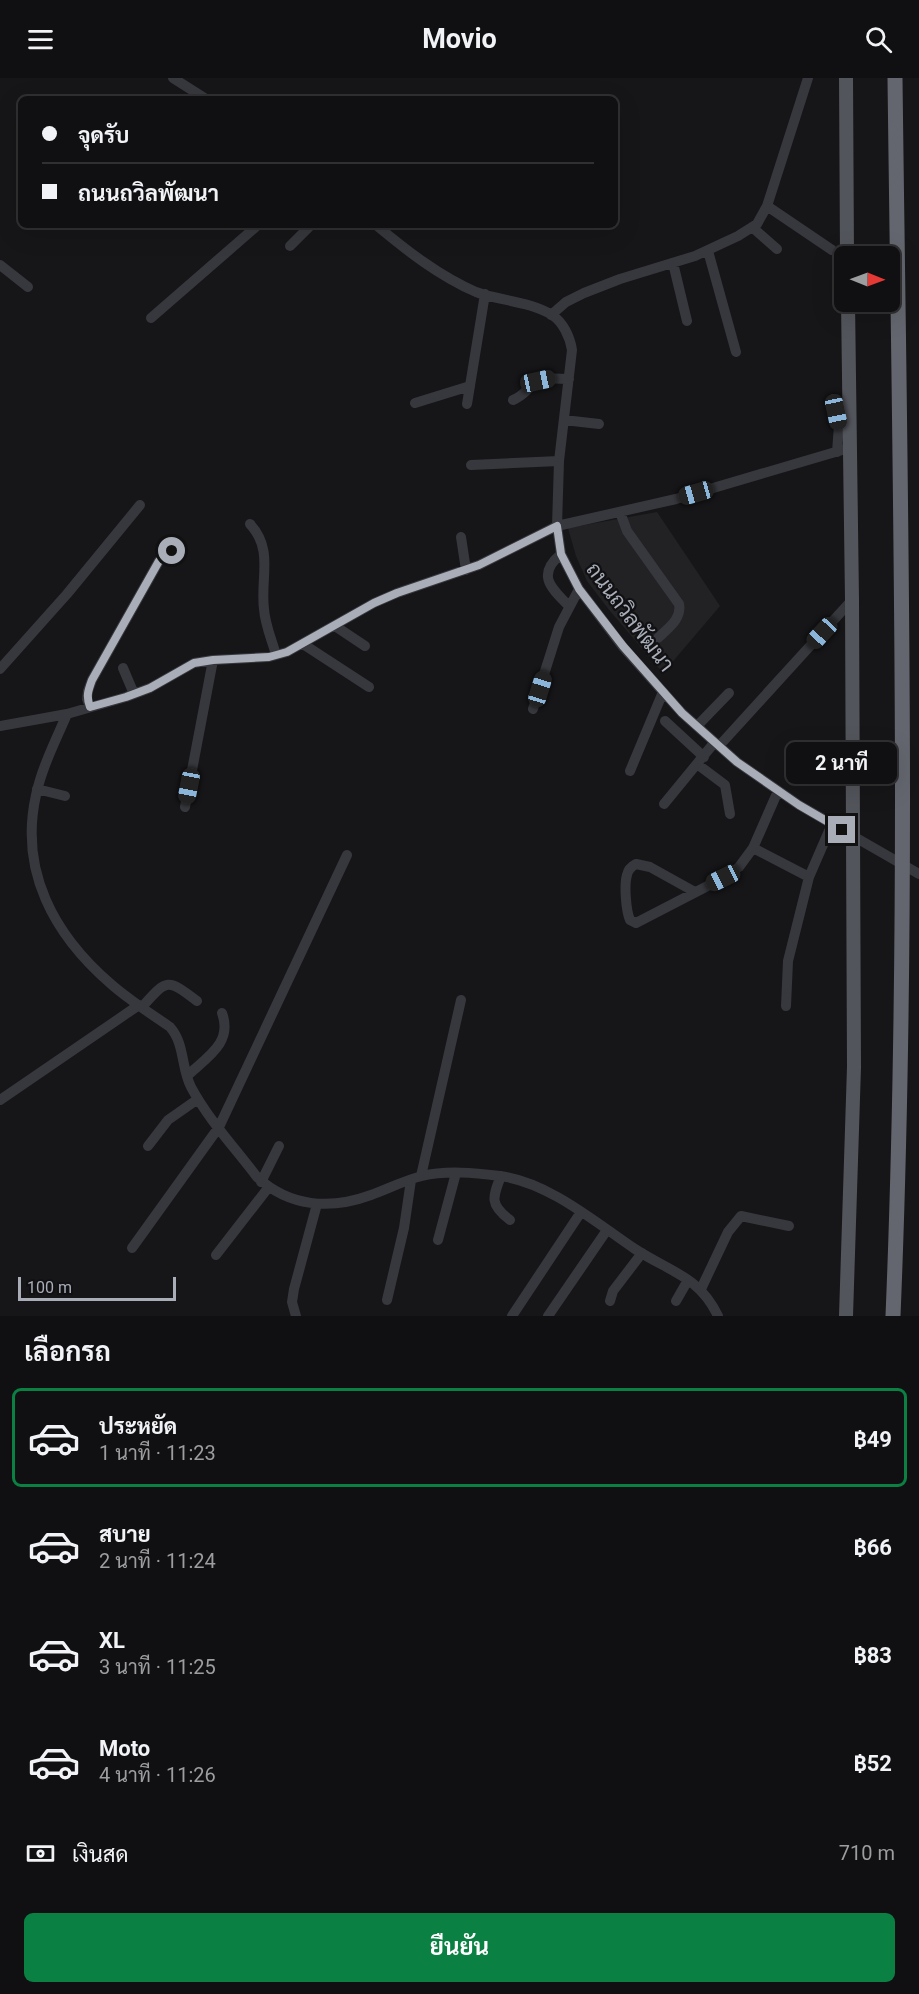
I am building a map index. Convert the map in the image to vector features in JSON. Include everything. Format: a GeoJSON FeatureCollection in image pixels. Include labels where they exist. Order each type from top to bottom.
{"type":"FeatureCollection","features":[{"type":"Feature","properties":{"kind":"highway"},"geometry":{"type":"LineString","coordinates":[[893,1316],[900,1144],[903,962],[895,78]]}},
{"type":"Feature","properties":{"kind":"main road"},"geometry":{"type":"LineString","coordinates":[[846,78],[847,246]]}},
{"type":"Feature","properties":{"kind":"main road"},"geometry":{"type":"LineString","coordinates":[[846,1316],[854,1067],[852,600],[843,450],[848,312]]}},
{"type":"Feature","properties":{"kind":"street"},"geometry":{"type":"LineString","coordinates":[[173,78],[201,96]]}},
{"type":"Feature","properties":{"kind":"street"},"geometry":{"type":"LineString","coordinates":[[380,228],[438,271],[476,292],[551,315],[566,302],[584,293],[708,251],[757,224],[767,206],[808,78]]}},
{"type":"Feature","properties":{"kind":"street"},"geometry":{"type":"LineString","coordinates":[[767,206],[832,250]]}},
{"type":"Feature","properties":{"kind":"street"},"geometry":{"type":"LineString","coordinates":[[752,227],[777,249]]}},
{"type":"Feature","properties":{"kind":"street"},"geometry":{"type":"LineString","coordinates":[[151,318],[255,228]]}},
{"type":"Feature","properties":{"kind":"street"},"geometry":{"type":"LineString","coordinates":[[290,246],[308,228]]}},
{"type":"Feature","properties":{"kind":"street"},"geometry":{"type":"LineString","coordinates":[[708,251],[736,352]]}},
{"type":"Feature","properties":{"kind":"street"},"geometry":{"type":"LineString","coordinates":[[673,263],[687,321]]}},
{"type":"Feature","properties":{"kind":"street"},"geometry":{"type":"LineString","coordinates":[[0,265],[28,287]]}},
{"type":"Feature","properties":{"kind":"street"},"geometry":{"type":"LineString","coordinates":[[467,404],[485,294]]}},
{"type":"Feature","properties":{"kind":"street","name":"ถนนถวิลพัฒนา"},"geometry":{"type":"LineString","coordinates":[[551,315],[561,323],[571,341],[559,461],[557,526],[561,554],[579,589],[623,646],[663,692],[737,762],[778,791],[919,874]]}},
{"type":"Feature","properties":{"kind":"street"},"geometry":{"type":"LineString","coordinates":[[513,400],[523,396],[538,381],[550,378],[569,379]]}},
{"type":"Feature","properties":{"kind":"street"},"geometry":{"type":"LineString","coordinates":[[415,403],[470,386]]}},
{"type":"Feature","properties":{"kind":"street"},"geometry":{"type":"LineString","coordinates":[[0,726],[67,714],[134,694],[150,688],[194,663],[256,658],[287,652],[374,603],[466,570],[557,526],[676,499],[843,450],[833,399]]}},
{"type":"Feature","properties":{"kind":"street"},"geometry":{"type":"LineString","coordinates":[[564,420],[599,424]]}},
{"type":"Feature","properties":{"kind":"street"},"geometry":{"type":"LineString","coordinates":[[471,465],[559,461]]}},
{"type":"Feature","properties":{"kind":"street"},"geometry":{"type":"LineString","coordinates":[[0,669],[67,594],[140,505]]}},
{"type":"Feature","properties":{"kind":"street"},"geometry":{"type":"LineString","coordinates":[[620,512],[627,531],[679,604],[678,617],[658,638]]}},
{"type":"Feature","properties":{"kind":"street"},"geometry":{"type":"LineString","coordinates":[[250,524],[261,538],[265,560],[264,609],[276,655]]}},
{"type":"Feature","properties":{"kind":"street"},"geometry":{"type":"LineString","coordinates":[[461,537],[466,570]]}},
{"type":"Feature","properties":{"kind":"street"},"geometry":{"type":"LineString","coordinates":[[90,707],[87,699],[88,691],[132,609],[163,557],[172,551],[179,551]]}},
{"type":"Feature","properties":{"kind":"street"},"geometry":{"type":"LineString","coordinates":[[561,554],[549,568],[548,579],[551,587],[569,606]]}},
{"type":"Feature","properties":{"kind":"street"},"geometry":{"type":"LineString","coordinates":[[534,710],[560,627],[579,589]]}},
{"type":"Feature","properties":{"kind":"street"},"geometry":{"type":"LineString","coordinates":[[664,804],[701,760],[852,600]]}},
{"type":"Feature","properties":{"kind":"street"},"geometry":{"type":"LineString","coordinates":[[335,626],[364,646]]}},
{"type":"Feature","properties":{"kind":"street"},"geometry":{"type":"LineString","coordinates":[[303,644],[369,687]]}},
{"type":"Feature","properties":{"kind":"street"},"geometry":{"type":"LineString","coordinates":[[185,807],[213,660]]}},
{"type":"Feature","properties":{"kind":"street"},"geometry":{"type":"LineString","coordinates":[[123,668],[134,694]]}},
{"type":"Feature","properties":{"kind":"street"},"geometry":{"type":"LineString","coordinates":[[630,771],[663,692]]}},
{"type":"Feature","properties":{"kind":"street"},"geometry":{"type":"LineString","coordinates":[[697,726],[729,693]]}},
{"type":"Feature","properties":{"kind":"street"},"geometry":{"type":"LineString","coordinates":[[67,714],[37,789],[33,813],[34,859],[40,887],[50,911],[61,930],[110,983],[170,1027],[176,1034],[187,1076],[198,1099],[265,1185],[294,1200],[317,1204],[352,1201],[416,1178],[456,1173],[501,1176],[528,1183],[581,1212],[701,1289],[718,1316]]}},
{"type":"Feature","properties":{"kind":"street"},"geometry":{"type":"LineString","coordinates":[[665,721],[725,785],[730,814]]}},
{"type":"Feature","properties":{"kind":"street"},"geometry":{"type":"LineString","coordinates":[[37,789],[64,796]]}},
{"type":"Feature","properties":{"kind":"street"},"geometry":{"type":"LineString","coordinates":[[695,892],[650,867],[636,864],[627,874],[627,913],[630,920],[636,923],[723,878],[739,867],[753,848],[778,791]]}},
{"type":"Feature","properties":{"kind":"street"},"geometry":{"type":"LineString","coordinates":[[786,1006],[789,961],[809,876],[832,824]]}},
{"type":"Feature","properties":{"kind":"street"},"geometry":{"type":"LineString","coordinates":[[753,848],[809,876]]}},
{"type":"Feature","properties":{"kind":"street"},"geometry":{"type":"LineString","coordinates":[[132,1248],[219,1127],[347,855]]}},
{"type":"Feature","properties":{"kind":"street"},"geometry":{"type":"LineString","coordinates":[[0,1100],[140,1006],[158,990],[171,984],[177,985],[197,1001]]}},
{"type":"Feature","properties":{"kind":"street"},"geometry":{"type":"LineString","coordinates":[[387,1300],[461,1000]]}},
{"type":"Feature","properties":{"kind":"street"},"geometry":{"type":"LineString","coordinates":[[187,1076],[214,1051],[224,1038],[226,1023],[222,1012]]}},
{"type":"Feature","properties":{"kind":"street"},"geometry":{"type":"LineString","coordinates":[[148,1146],[168,1120],[198,1099]]}},
{"type":"Feature","properties":{"kind":"street"},"geometry":{"type":"LineString","coordinates":[[216,1255],[265,1185],[279,1146]]}},
{"type":"Feature","properties":{"kind":"street"},"geometry":{"type":"LineString","coordinates":[[438,1240],[456,1173]]}},
{"type":"Feature","properties":{"kind":"street"},"geometry":{"type":"LineString","coordinates":[[501,1176],[494,1200],[499,1212],[510,1220]]}},
{"type":"Feature","properties":{"kind":"street"},"geometry":{"type":"LineString","coordinates":[[296,1316],[292,1302],[294,1289],[317,1204]]}},
{"type":"Feature","properties":{"kind":"street"},"geometry":{"type":"LineString","coordinates":[[512,1316],[581,1212]]}},
{"type":"Feature","properties":{"kind":"street"},"geometry":{"type":"LineString","coordinates":[[701,1289],[728,1232],[741,1216],[789,1226]]}},
{"type":"Feature","properties":{"kind":"street"},"geometry":{"type":"LineString","coordinates":[[548,1316],[608,1230]]}},
{"type":"Feature","properties":{"kind":"street"},"geometry":{"type":"LineString","coordinates":[[610,1301],[613,1291],[642,1253]]}},
{"type":"Feature","properties":{"kind":"street"},"geometry":{"type":"LineString","coordinates":[[676,1301],[688,1280]]}},
{"type":"Feature","properties":{"kind":"shaded area"},"geometry":{"type":"Polygon","coordinates":[[[657,512],[720,606],[663,673],[587,581],[576,556],[568,528],[657,512]]]}},
{"type":"Feature","properties":{"kind":"route"},"geometry":{"type":"LineString","coordinates":[[172,551],[159,561],[92,680],[87,699],[90,707],[150,688],[194,663],[269,657],[287,652],[374,603],[479,565],[557,526],[561,554],[579,589],[623,646],[682,713],[737,762],[799,805],[842,830]]}}]}
